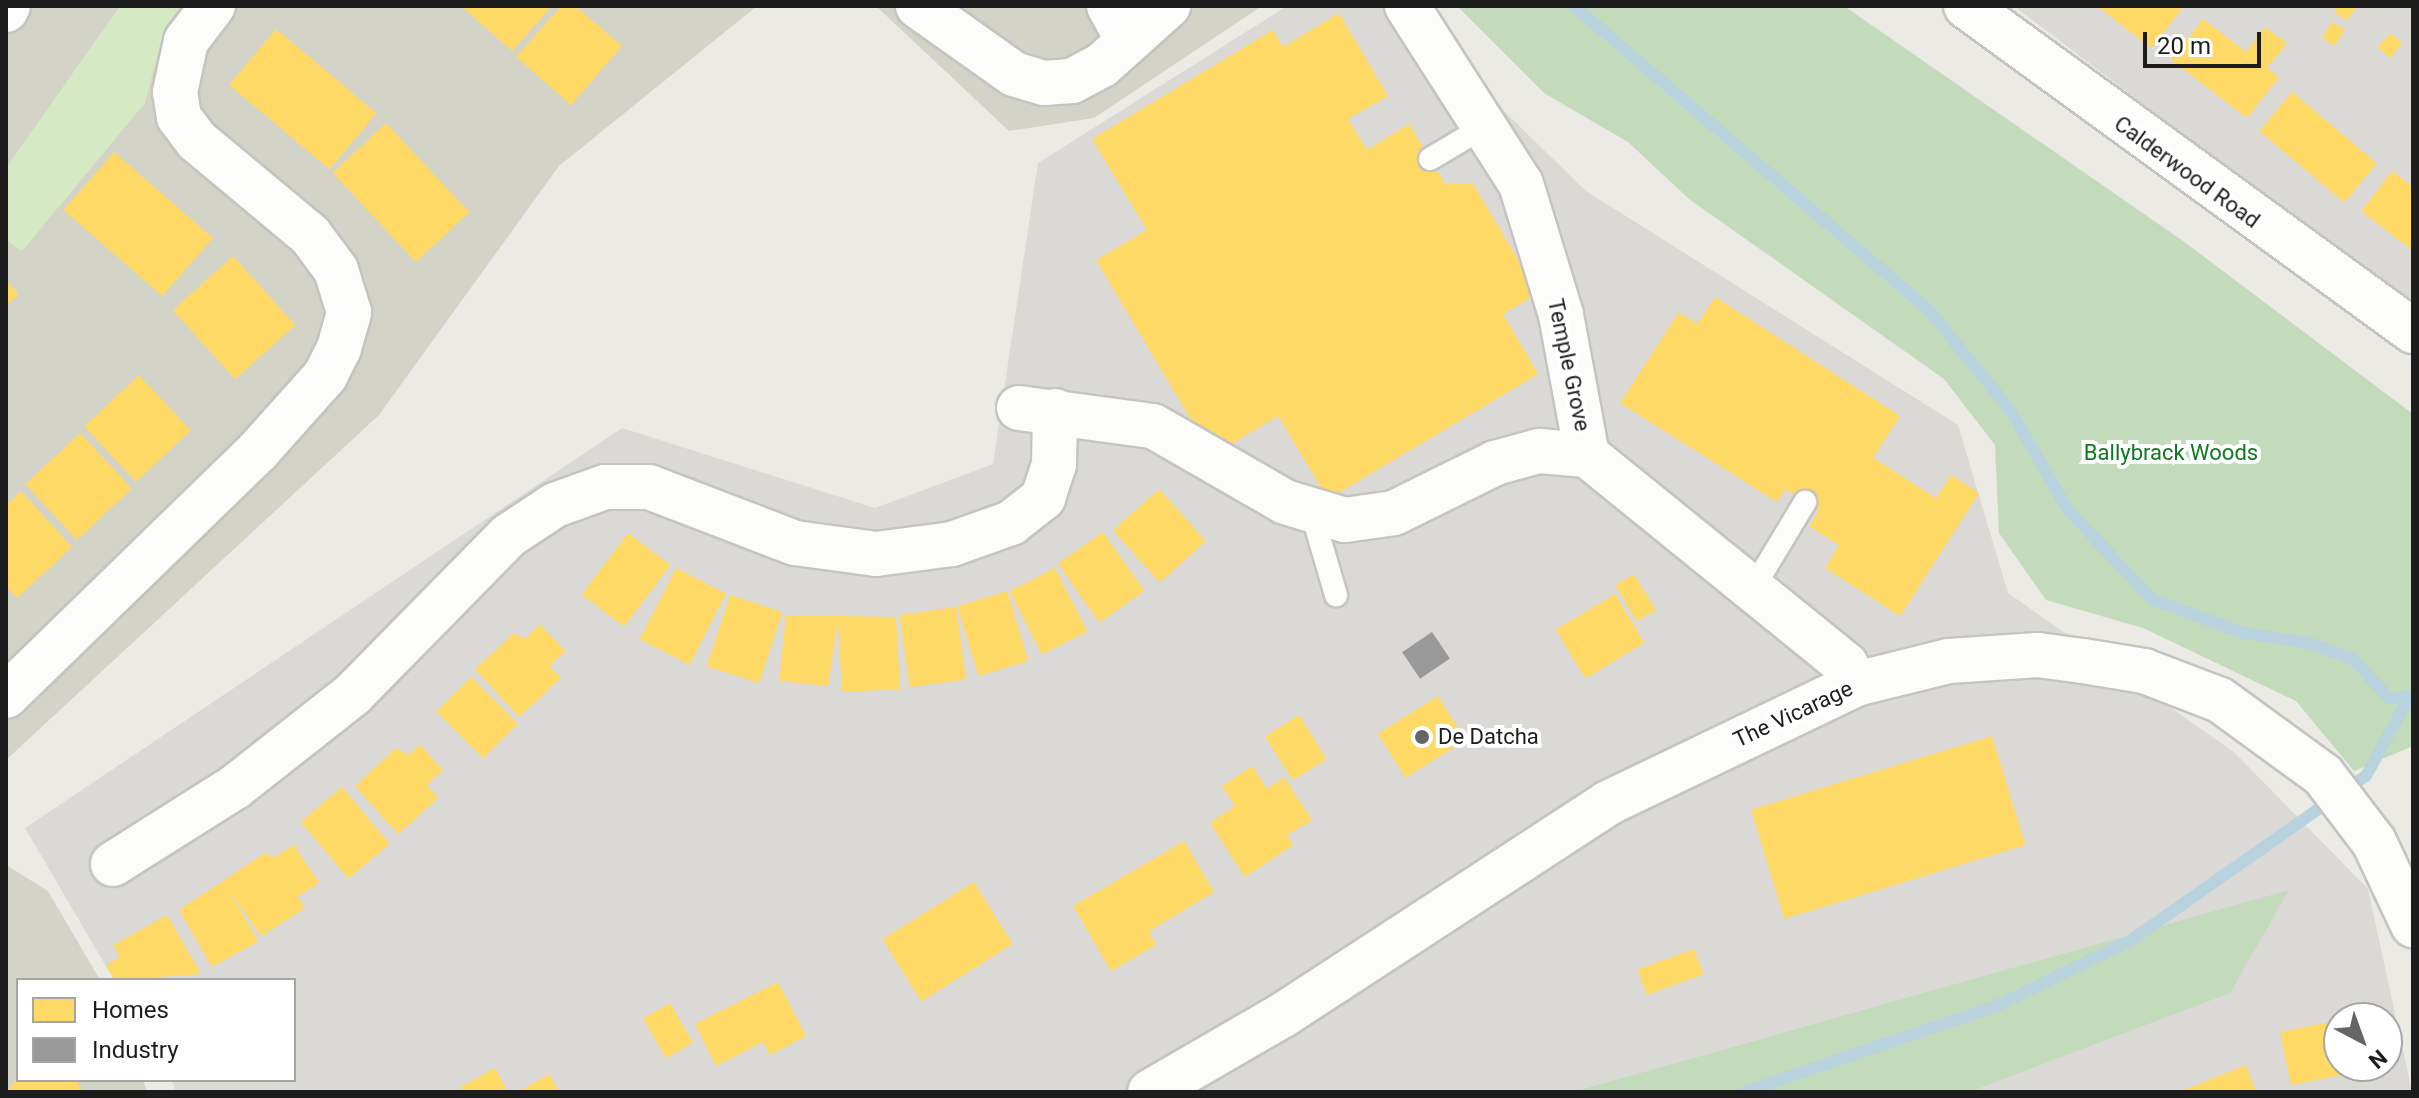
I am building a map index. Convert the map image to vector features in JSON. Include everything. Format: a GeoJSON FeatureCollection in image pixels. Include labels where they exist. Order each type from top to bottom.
{"type":"FeatureCollection","features":[{"type":"Feature","properties":{"kind":"street"},"geometry":{"type":"LineString","coordinates":[[6,696],[258,451],[325,376],[339,348],[349,312],[336,270],[310,235],[197,141],[179,117],[175,92],[186,41],[213,6]]}},
{"type":"Feature","properties":{"kind":"street"},"geometry":{"type":"LineString","coordinates":[[918,6],[1014,74],[1044,83],[1072,81],[1118,23],[1168,6]]}},
{"type":"Feature","properties":{"kind":"street","name":"Temple Grove"},"geometry":{"type":"LineString","coordinates":[[1407,6],[1489,124],[1521,184],[1561,315],[1587,455],[1846,665],[1856,684]]}},
{"type":"Feature","properties":{"kind":"street","name":"Calderwood Road"},"geometry":{"type":"LineString","coordinates":[[1966,6],[2413,331]]}},
{"type":"Feature","properties":{"kind":"street"},"geometry":{"type":"LineString","coordinates":[[113,864],[235,787],[353,694],[508,536],[555,505],[605,487],[649,487],[795,543],[876,554],[952,544],[1011,523],[1043,498],[1054,465],[1037,410],[1153,426],[1311,510],[1345,520],[1394,513],[1495,463],[1539,451],[1587,455]]}},
{"type":"Feature","properties":{"kind":"street","name":"The Vicarage"},"geometry":{"type":"LineString","coordinates":[[1150,1092],[1283,1015],[1608,803],[1856,684],[1949,661],[2038,655],[2144,671],[2220,700],[2334,789],[2413,925]]}},
{"type":"Feature","properties":{"kind":"lane"},"geometry":{"type":"LineString","coordinates":[[1430,159],[1489,124]]}},
{"type":"Feature","properties":{"kind":"lane"},"geometry":{"type":"LineString","coordinates":[[1752,590],[1805,502]]}},
{"type":"Feature","properties":{"kind":"lane"},"geometry":{"type":"LineString","coordinates":[[1311,510],[1336,595]]}},
{"type":"Feature","properties":{"kind":"shaded area"},"geometry":{"type":"Polygon","coordinates":[[[6,6],[757,6],[559,166],[379,415],[6,760],[6,6]]]}},
{"type":"Feature","properties":{"kind":"shaded area"},"geometry":{"type":"Polygon","coordinates":[[[876,6],[1262,6],[1094,118],[1009,131],[876,6]]]}},
{"type":"Feature","properties":{"kind":"shaded area"},"geometry":{"type":"Polygon","coordinates":[[[1287,6],[1396,6],[1586,191],[1958,425],[2008,593],[2235,753],[2368,889],[2392,1002],[2323,1002],[2323,1082],[2403,1082],[2403,1050],[2412,1092],[1961,1092],[2287,891],[1572,1092],[176,1092],[173,1082],[296,1082],[296,978],[113,978],[25,828],[622,428],[875,508],[993,464],[1038,163],[1287,6]]]}},
{"type":"Feature","properties":{"kind":"shaded area"},"geometry":{"type":"Polygon","coordinates":[[[2014,6],[2413,6],[2413,310],[2014,6]]]}},
{"type":"Feature","properties":{"kind":"shaded area"},"geometry":{"type":"Polygon","coordinates":[[[6,865],[48,891],[99,978],[16,978],[16,1082],[144,1082],[147,1092],[6,1092],[6,865]]]}},
{"type":"Feature","properties":{"kind":"green space"},"geometry":{"type":"Polygon","coordinates":[[[120,6],[190,6],[161,42],[145,103],[22,251],[6,240],[6,168],[120,6]]]}},
{"type":"Feature","properties":{"kind":"green space","name":"Ballybrack Woods"},"geometry":{"type":"Polygon","coordinates":[[[1457,6],[1844,6],[2183,241],[2413,414],[2413,746],[2354,771],[2296,701],[2143,628],[2046,600],[1999,533],[1995,445],[1944,379],[1689,199],[1628,142],[1544,93],[1457,6]]]}},
{"type":"Feature","properties":{"kind":"green space"},"geometry":{"type":"Polygon","coordinates":[[[2289,890],[2230,993],[1969,1092],[1572,1092],[2289,890]]]}},
{"type":"Feature","properties":{"kind":"building: Homes"},"geometry":{"type":"Polygon","coordinates":[[[461,6],[552,6],[512,51],[461,6]]]}},
{"type":"Feature","properties":{"kind":"building: Homes"},"geometry":{"type":"Polygon","coordinates":[[[561,6],[575,6],[622,46],[571,105],[516,57],[561,6]]]}},
{"type":"Feature","properties":{"kind":"building: Homes"},"geometry":{"type":"Polygon","coordinates":[[[2097,6],[2184,6],[2151,48],[2097,6]]]}},
{"type":"Feature","properties":{"kind":"building: Homes"},"geometry":{"type":"Polygon","coordinates":[[[2338,6],[2358,6],[2346,21],[2334,11],[2338,6]]]}},
{"type":"Feature","properties":{"kind":"building: Homes"},"geometry":{"type":"Polygon","coordinates":[[[1339,13],[1388,96],[1348,119],[1367,150],[1409,124],[1445,184],[1473,184],[1538,293],[1503,314],[1538,374],[1328,499],[1278,416],[1212,455],[1096,260],[1147,230],[1092,139],[1273,30],[1283,47],[1339,13]]]}},
{"type":"Feature","properties":{"kind":"building: Homes"},"geometry":{"type":"Polygon","coordinates":[[[2203,19],[2246,52],[2265,27],[2287,43],[2267,68],[2279,77],[2247,118],[2171,60],[2203,19]]]}},
{"type":"Feature","properties":{"kind":"building: Homes"},"geometry":{"type":"Polygon","coordinates":[[[2332,22],[2345,30],[2335,46],[2322,38],[2332,22]]]}},
{"type":"Feature","properties":{"kind":"building: Homes"},"geometry":{"type":"Polygon","coordinates":[[[276,29],[376,113],[329,169],[229,85],[276,29]]]}},
{"type":"Feature","properties":{"kind":"building: Homes"},"geometry":{"type":"Polygon","coordinates":[[[2390,33],[2402,43],[2390,58],[2378,48],[2390,33]]]}},
{"type":"Feature","properties":{"kind":"building: Homes"},"geometry":{"type":"Polygon","coordinates":[[[2292,92],[2377,163],[2344,202],[2259,131],[2292,92]]]}},
{"type":"Feature","properties":{"kind":"building: Homes"},"geometry":{"type":"Polygon","coordinates":[[[386,123],[469,212],[416,262],[333,173],[386,123]]]}},
{"type":"Feature","properties":{"kind":"building: Homes"},"geometry":{"type":"Polygon","coordinates":[[[114,152],[213,238],[162,296],[63,210],[114,152]]]}},
{"type":"Feature","properties":{"kind":"building: Homes"},"geometry":{"type":"Polygon","coordinates":[[[2392,171],[2413,187],[2413,251],[2361,211],[2392,171]]]}},
{"type":"Feature","properties":{"kind":"building: Homes"},"geometry":{"type":"Polygon","coordinates":[[[233,256],[295,325],[235,379],[173,310],[233,256]]]}},
{"type":"Feature","properties":{"kind":"building: Homes"},"geometry":{"type":"Polygon","coordinates":[[[6,280],[19,294],[6,306],[6,280]]]}},
{"type":"Feature","properties":{"kind":"building: Homes"},"geometry":{"type":"Polygon","coordinates":[[[1715,297],[1900,416],[1873,458],[1936,498],[1951,475],[1979,493],[1900,616],[1825,568],[1839,545],[1809,526],[1819,511],[1785,489],[1777,502],[1620,403],[1679,312],[1697,324],[1715,297]]]}},
{"type":"Feature","properties":{"kind":"building: Homes"},"geometry":{"type":"Polygon","coordinates":[[[139,375],[191,431],[136,482],[84,426],[139,375]]]}},
{"type":"Feature","properties":{"kind":"building: Homes"},"geometry":{"type":"Polygon","coordinates":[[[80,433],[132,489],[77,540],[25,484],[80,433]]]}},
{"type":"Feature","properties":{"kind":"building: Homes"},"geometry":{"type":"Polygon","coordinates":[[[1159,489],[1206,541],[1160,583],[1113,530],[1159,489]]]}},
{"type":"Feature","properties":{"kind":"building: Homes"},"geometry":{"type":"Polygon","coordinates":[[[21,491],[72,547],[17,598],[6,586],[6,505],[21,491]]]}},
{"type":"Feature","properties":{"kind":"building: Homes"},"geometry":{"type":"Polygon","coordinates":[[[1103,532],[1144,591],[1099,623],[1058,564],[1103,532]]]}},
{"type":"Feature","properties":{"kind":"building: Homes"},"geometry":{"type":"Polygon","coordinates":[[[628,533],[670,565],[624,626],[582,594],[628,533]]]}},
{"type":"Feature","properties":{"kind":"building: Homes"},"geometry":{"type":"Polygon","coordinates":[[[676,568],[726,593],[690,665],[640,639],[676,568]]]}},
{"type":"Feature","properties":{"kind":"building: Homes"},"geometry":{"type":"Polygon","coordinates":[[[1055,568],[1087,631],[1042,654],[1010,591],[1055,568]]]}},
{"type":"Feature","properties":{"kind":"building: Homes"},"geometry":{"type":"Polygon","coordinates":[[[1634,574],[1656,610],[1637,621],[1615,585],[1634,574]]]}},
{"type":"Feature","properties":{"kind":"building: Homes"},"geometry":{"type":"Polygon","coordinates":[[[1007,591],[1028,661],[979,676],[957,606],[1007,591]]]}},
{"type":"Feature","properties":{"kind":"building: Homes"},"geometry":{"type":"Polygon","coordinates":[[[1615,594],[1644,643],[1585,678],[1556,630],[1615,594]]]}},
{"type":"Feature","properties":{"kind":"building: Homes"},"geometry":{"type":"Polygon","coordinates":[[[730,595],[782,612],[759,683],[707,666],[730,595]]]}},
{"type":"Feature","properties":{"kind":"building: Homes"},"geometry":{"type":"Polygon","coordinates":[[[956,607],[966,679],[910,687],[900,615],[956,607]]]}},
{"type":"Feature","properties":{"kind":"building: Homes"},"geometry":{"type":"Polygon","coordinates":[[[786,615],[896,617],[900,689],[842,692],[838,620],[828,686],[779,681],[786,615]]]}},
{"type":"Feature","properties":{"kind":"building: Homes"},"geometry":{"type":"Polygon","coordinates":[[[540,624],[565,651],[549,666],[561,678],[519,717],[475,669],[514,633],[524,639],[540,624]]]}},
{"type":"Feature","properties":{"kind":"building: Homes"},"geometry":{"type":"Polygon","coordinates":[[[471,677],[518,724],[483,758],[436,712],[471,677]]]}},
{"type":"Feature","properties":{"kind":"building: Homes","name":"De Datcha"},"geometry":{"type":"Polygon","coordinates":[[[1438,696],[1466,740],[1405,778],[1378,734],[1438,696]]]}},
{"type":"Feature","properties":{"kind":"building: Homes"},"geometry":{"type":"Polygon","coordinates":[[[1299,715],[1327,759],[1293,780],[1265,736],[1299,715]]]}},
{"type":"Feature","properties":{"kind":"building: Homes"},"geometry":{"type":"Polygon","coordinates":[[[1992,736],[2025,845],[1784,919],[1751,810],[1992,736]]]}},
{"type":"Feature","properties":{"kind":"building: Homes"},"geometry":{"type":"Polygon","coordinates":[[[420,745],[443,770],[427,785],[438,798],[398,834],[355,786],[396,748],[408,755],[420,745]]]}},
{"type":"Feature","properties":{"kind":"building: Homes"},"geometry":{"type":"Polygon","coordinates":[[[1252,766],[1267,789],[1284,777],[1312,820],[1287,835],[1293,845],[1245,877],[1210,823],[1235,806],[1222,786],[1252,766]]]}},
{"type":"Feature","properties":{"kind":"building: Homes"},"geometry":{"type":"Polygon","coordinates":[[[342,787],[390,844],[348,878],[301,822],[342,787]]]}},
{"type":"Feature","properties":{"kind":"building: Homes"},"geometry":{"type":"Polygon","coordinates":[[[1184,841],[1214,892],[1149,931],[1156,945],[1111,971],[1073,906],[1184,841]]]}},
{"type":"Feature","properties":{"kind":"building: Homes"},"geometry":{"type":"Polygon","coordinates":[[[294,845],[319,883],[297,897],[305,908],[261,936],[228,889],[258,941],[212,967],[179,910],[265,853],[275,857],[294,845]]]}},
{"type":"Feature","properties":{"kind":"building: Homes"},"geometry":{"type":"Polygon","coordinates":[[[974,882],[1013,944],[921,1001],[882,939],[974,882]]]}},
{"type":"Feature","properties":{"kind":"building: Homes"},"geometry":{"type":"Polygon","coordinates":[[[167,915],[201,974],[113,978],[106,965],[120,957],[113,945],[167,915]]]}},
{"type":"Feature","properties":{"kind":"building: Homes"},"geometry":{"type":"Polygon","coordinates":[[[1694,949],[1703,974],[1647,995],[1638,970],[1694,949]]]}},
{"type":"Feature","properties":{"kind":"building: Homes"},"geometry":{"type":"Polygon","coordinates":[[[778,982],[806,1036],[770,1055],[763,1042],[716,1066],[695,1024],[778,982]]]}},
{"type":"Feature","properties":{"kind":"building: Homes"},"geometry":{"type":"Polygon","coordinates":[[[670,1003],[693,1043],[666,1058],[643,1018],[670,1003]]]}},
{"type":"Feature","properties":{"kind":"building: Homes"},"geometry":{"type":"Polygon","coordinates":[[[2323,1023],[2323,1079],[2291,1085],[2280,1032],[2323,1023]]]}},
{"type":"Feature","properties":{"kind":"building: Homes"},"geometry":{"type":"Polygon","coordinates":[[[2246,1065],[2256,1092],[2187,1092],[2186,1089],[2246,1065]]]}},
{"type":"Feature","properties":{"kind":"building: Homes"},"geometry":{"type":"Polygon","coordinates":[[[495,1068],[508,1092],[463,1092],[460,1087],[495,1068]]]}},
{"type":"Feature","properties":{"kind":"building: Homes"},"geometry":{"type":"Polygon","coordinates":[[[549,1074],[559,1092],[518,1092],[549,1074]]]}},
{"type":"Feature","properties":{"kind":"building: Homes"},"geometry":{"type":"Polygon","coordinates":[[[16,1080],[77,1082],[83,1092],[6,1092],[16,1080]]]}},
{"type":"Feature","properties":{"kind":"building: Industry"},"geometry":{"type":"Polygon","coordinates":[[[1432,632],[1450,659],[1420,679],[1402,652],[1432,632]]]}},
{"type":"Feature","properties":{"kind":"waterway"},"geometry":{"type":"LineString","coordinates":[[1574,6],[1928,309],[2010,410],[2068,510],[2152,599],[2243,633],[2310,643],[2354,660],[2389,698],[2413,696]]}},
{"type":"Feature","properties":{"kind":"waterway"},"geometry":{"type":"LineString","coordinates":[[1744,1092],[1996,1006],[2130,941],[2366,776],[2409,697]]}},
{"type":"Feature","properties":{"kind":"place","name":"De Datcha"},"geometry":{"type":"Point","coordinates":[1422,737]}}]}
